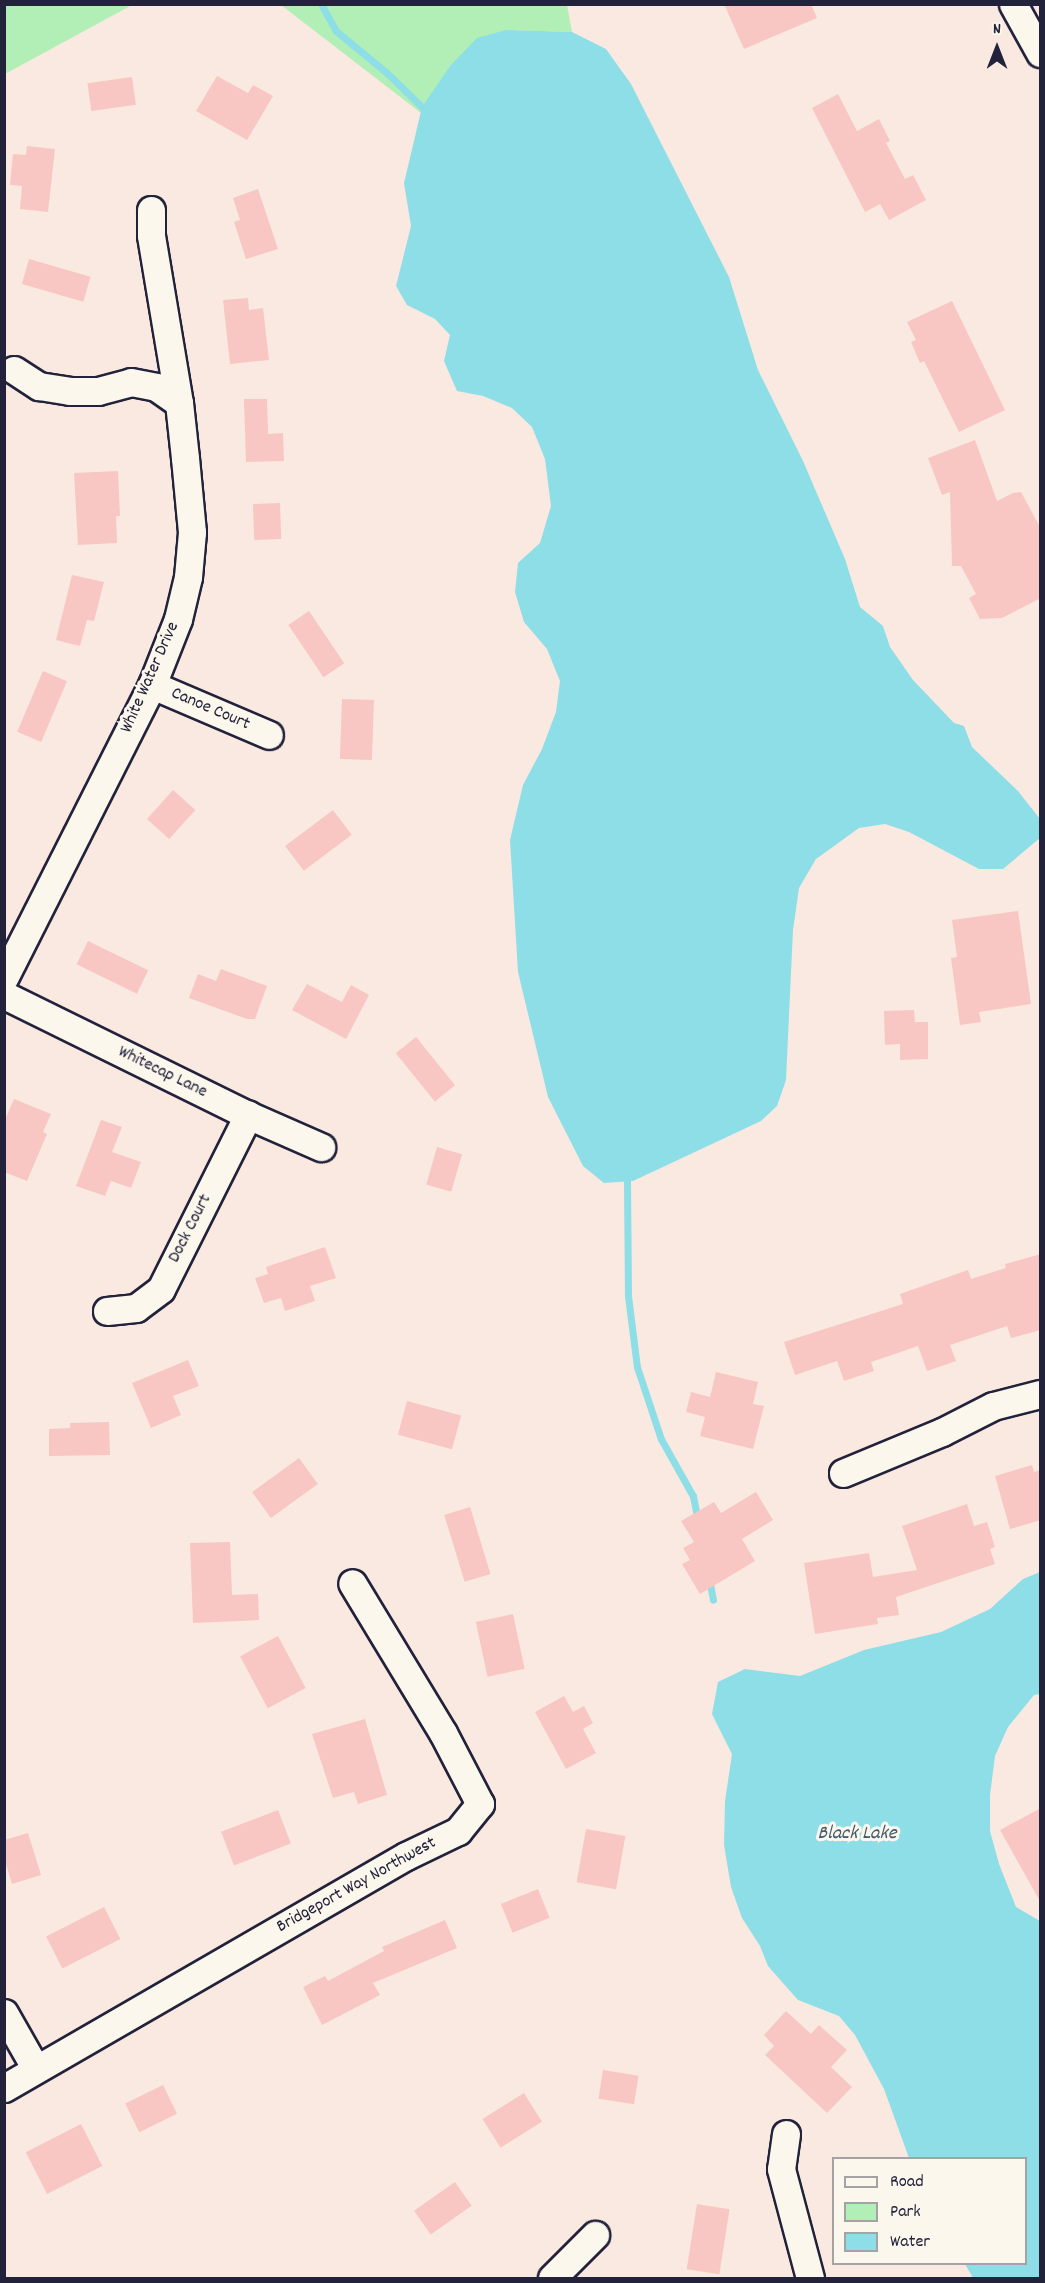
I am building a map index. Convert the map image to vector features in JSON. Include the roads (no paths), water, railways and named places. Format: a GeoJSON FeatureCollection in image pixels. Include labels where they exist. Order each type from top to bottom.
{"type":"FeatureCollection","features":[{"type":"Feature","properties":{"kind":"street"},"geometry":{"type":"LineString","coordinates":[[1013,4],[1041,53]]}},
{"type":"Feature","properties":{"kind":"street","name":"White Water Drive"},"geometry":{"type":"LineString","coordinates":[[4,978],[152,685],[178,619],[188,577],[192,532],[179,403],[151,235],[151,210]]}},
{"type":"Feature","properties":{"kind":"street"},"geometry":{"type":"LineString","coordinates":[[14,370],[39,386],[70,391],[98,391],[131,382],[156,387],[179,403]]}},
{"type":"Feature","properties":{"kind":"street","name":"Canoe Court"},"geometry":{"type":"LineString","coordinates":[[152,685],[269,735]]}},
{"type":"Feature","properties":{"kind":"street","name":"Whitecap Lane"},"geometry":{"type":"LineString","coordinates":[[4,995],[248,1115],[321,1148]]}},
{"type":"Feature","properties":{"kind":"street","name":"Dock Court"},"geometry":{"type":"LineString","coordinates":[[107,1311],[136,1308],[161,1289],[248,1115]]}},
{"type":"Feature","properties":{"kind":"street"},"geometry":{"type":"LineString","coordinates":[[843,1473],[942,1432],[993,1406],[1041,1394]]}},
{"type":"Feature","properties":{"kind":"street","name":"Bridgeport Way Northwest"},"geometry":{"type":"LineString","coordinates":[[4,2088],[406,1856],[458,1831],[480,1804],[443,1733],[352,1583]]}},
{"type":"Feature","properties":{"kind":"street"},"geometry":{"type":"LineString","coordinates":[[4,2013],[36,2068]]}},
{"type":"Feature","properties":{"kind":"street"},"geometry":{"type":"LineString","coordinates":[[786,2134],[781,2169],[810,2278]]}},
{"type":"Feature","properties":{"kind":"street"},"geometry":{"type":"LineString","coordinates":[[552,2278],[595,2235]]}},
{"type":"Feature","properties":{"kind":"water"},"geometry":{"type":"Polygon","coordinates":[[[506,30],[572,32],[606,49],[631,84],[729,277],[758,370],[803,461],[845,559],[860,607],[883,626],[890,647],[913,680],[954,723],[964,726],[972,747],[1018,791],[1040,819],[1040,838],[1003,869],[979,869],[909,832],[885,824],[859,828],[816,859],[799,888],[793,930],[786,1080],[777,1106],[761,1121],[633,1181],[604,1183],[583,1166],[548,1097],[518,972],[510,840],[523,785],[542,749],[556,712],[560,681],[547,649],[524,622],[515,592],[518,563],[540,543],[551,506],[545,459],[532,427],[512,408],[483,396],[457,391],[444,361],[450,335],[435,319],[407,305],[396,286],[411,226],[404,183],[422,107],[450,66],[477,38],[506,30]]]}},
{"type":"Feature","properties":{"kind":"water","name":"Black Lake"},"geometry":{"type":"Polygon","coordinates":[[[1040,1572],[1040,1694],[1034,1695],[1008,1727],[995,1756],[990,1795],[990,1831],[999,1864],[1016,1907],[1040,1921],[1040,2278],[973,2278],[966,2265],[1027,2265],[1027,2157],[909,2157],[884,2089],[855,2035],[839,2016],[798,2000],[768,1966],[760,1946],[742,1918],[731,1887],[724,1845],[725,1801],[732,1754],[712,1714],[718,1682],[745,1669],[800,1676],[864,1650],[941,1632],[990,1609],[1023,1579],[1040,1572]]]}},
{"type":"Feature","properties":{"kind":"waterway"},"geometry":{"type":"LineString","coordinates":[[321,4],[336,31],[387,73],[422,107]]}},
{"type":"Feature","properties":{"kind":"waterway"},"geometry":{"type":"LineString","coordinates":[[627,1181],[628,1296],[637,1367],[661,1439],[693,1496],[698,1521]]}},
{"type":"Feature","properties":{"kind":"waterway"},"geometry":{"type":"LineString","coordinates":[[709,1579],[713,1600]]}}]}
